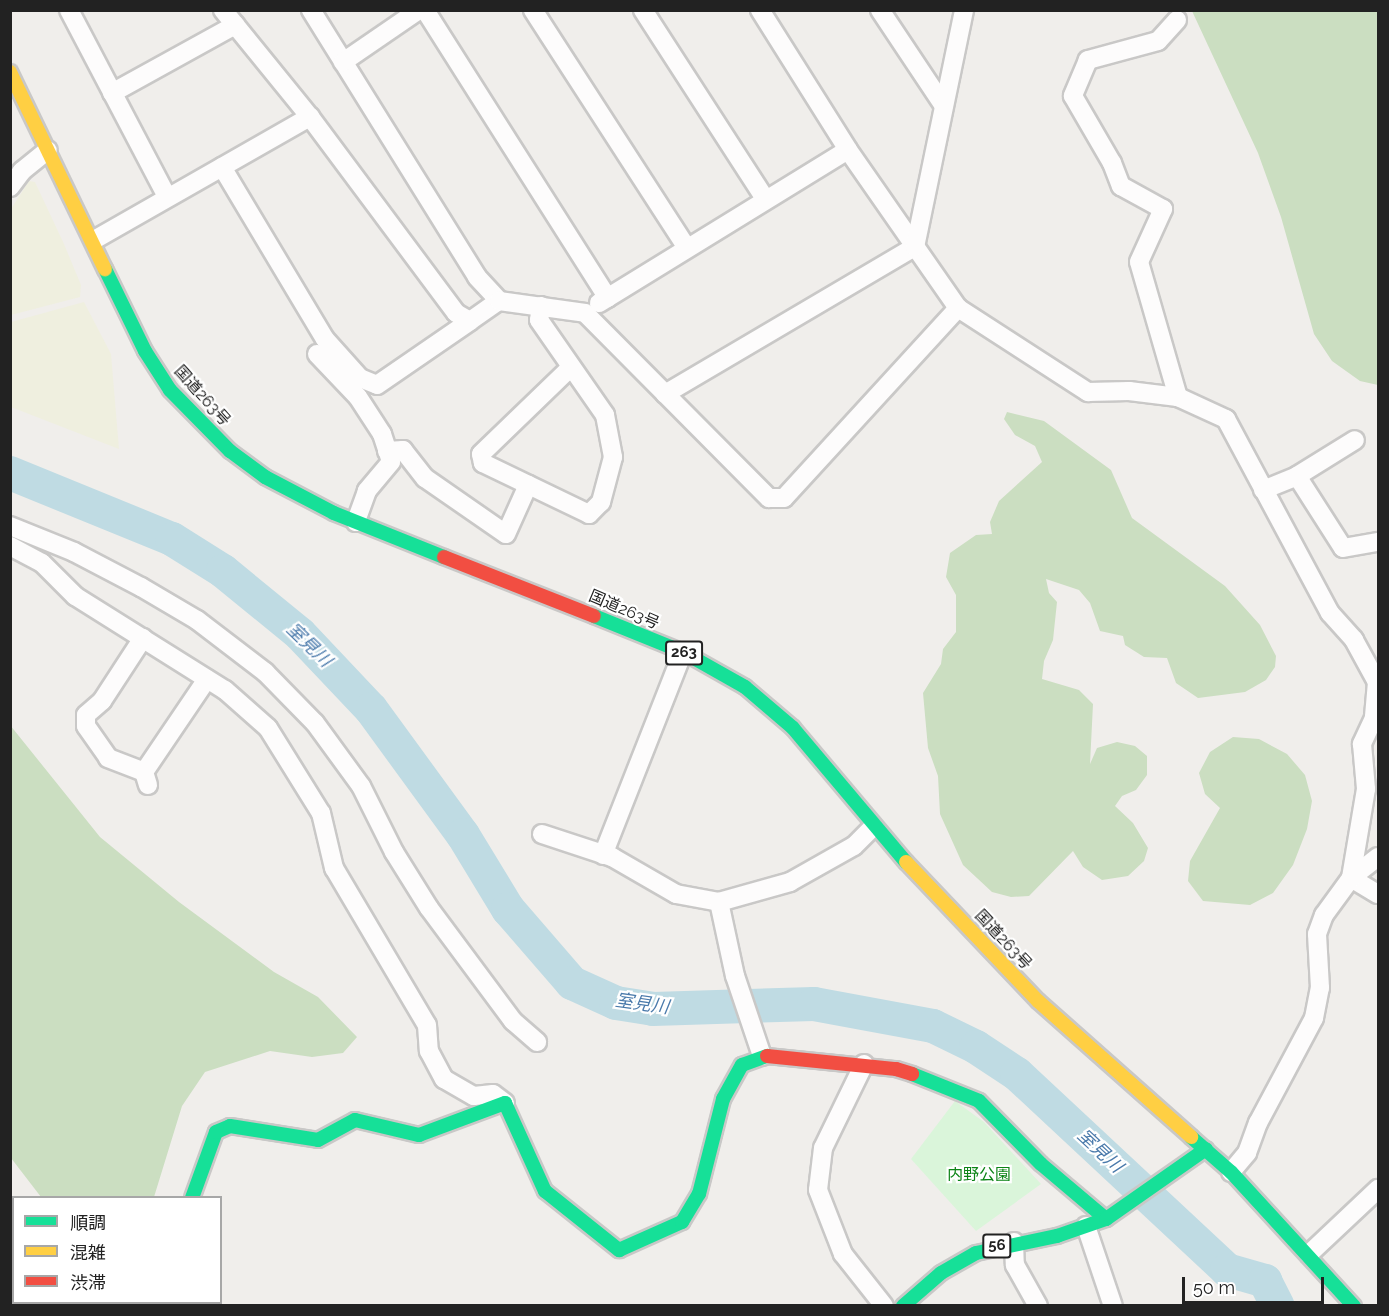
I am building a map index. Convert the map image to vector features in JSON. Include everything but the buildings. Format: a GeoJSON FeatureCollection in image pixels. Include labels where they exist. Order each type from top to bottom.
{"type":"FeatureCollection","features":[{"type":"Feature","properties":{"kind":"main road","name":"国道263号"},"geometry":{"type":"LineString","coordinates":[[10,72],[94,240],[145,351],[171,390],[201,424],[266,477],[356,522],[682,652],[745,687],[793,728],[873,827],[1038,1001],[1231,1172],[1354,1305]]}},
{"type":"Feature","properties":{"kind":"main road"},"geometry":{"type":"LineString","coordinates":[[192,1196],[216,1132],[230,1126],[318,1140],[355,1120],[418,1136],[505,1103],[546,1191],[619,1250],[682,1222],[699,1194],[723,1099],[742,1065],[762,1056],[864,1064],[907,1072],[979,1101],[1041,1164],[1106,1219]]}},
{"type":"Feature","properties":{"kind":"main road","name":"56"},"geometry":{"type":"LineString","coordinates":[[903,1305],[941,1273],[976,1253],[1014,1242],[1057,1236],[1106,1219],[1206,1149]]}},
{"type":"Feature","properties":{"kind":"street"},"geometry":{"type":"LineString","coordinates":[[69,10],[167,197]]}},
{"type":"Feature","properties":{"kind":"street"},"geometry":{"type":"LineString","coordinates":[[223,10],[310,117],[456,313],[470,321]]}},
{"type":"Feature","properties":{"kind":"street"},"geometry":{"type":"LineString","coordinates":[[311,10],[477,277],[499,301],[585,313],[769,498],[784,498],[958,308]]}},
{"type":"Feature","properties":{"kind":"street"},"geometry":{"type":"LineString","coordinates":[[343,62],[419,10]]}},
{"type":"Feature","properties":{"kind":"street"},"geometry":{"type":"LineString","coordinates":[[425,10],[608,298]]}},
{"type":"Feature","properties":{"kind":"street"},"geometry":{"type":"LineString","coordinates":[[533,10],[687,248]]}},
{"type":"Feature","properties":{"kind":"street"},"geometry":{"type":"LineString","coordinates":[[643,10],[766,200]]}},
{"type":"Feature","properties":{"kind":"street"},"geometry":{"type":"LineString","coordinates":[[760,10],[848,150],[958,308],[1088,392],[1129,391],[1178,397],[1226,418],[1330,613],[1354,640],[1377,682],[1374,718],[1362,744],[1366,789],[1351,878]]}},
{"type":"Feature","properties":{"kind":"street"},"geometry":{"type":"LineString","coordinates":[[880,10],[944,106]]}},
{"type":"Feature","properties":{"kind":"street"},"geometry":{"type":"LineString","coordinates":[[665,394],[915,247],[964,10]]}},
{"type":"Feature","properties":{"kind":"street"},"geometry":{"type":"LineString","coordinates":[[1177,20],[1158,41],[1088,60],[1073,96],[1112,162],[1121,186],[1163,209],[1139,262],[1178,397]]}},
{"type":"Feature","properties":{"kind":"street"},"geometry":{"type":"LineString","coordinates":[[112,93],[235,25]]}},
{"type":"Feature","properties":{"kind":"street"},"geometry":{"type":"LineString","coordinates":[[94,240],[310,117]]}},
{"type":"Feature","properties":{"kind":"street"},"geometry":{"type":"LineString","coordinates":[[10,187],[22,171],[48,150]]}},
{"type":"Feature","properties":{"kind":"street"},"geometry":{"type":"LineString","coordinates":[[585,313],[848,150]]}},
{"type":"Feature","properties":{"kind":"street"},"geometry":{"type":"LineString","coordinates":[[222,166],[325,339],[360,378],[377,385],[499,301]]}},
{"type":"Feature","properties":{"kind":"street"},"geometry":{"type":"LineString","coordinates":[[541,306],[538,320],[605,415],[614,457],[601,502],[589,514],[483,463],[481,454],[570,368]]}},
{"type":"Feature","properties":{"kind":"street"},"geometry":{"type":"LineString","coordinates":[[316,354],[358,397],[382,434],[391,462],[367,490],[356,522]]}},
{"type":"Feature","properties":{"kind":"street"},"geometry":{"type":"LineString","coordinates":[[1263,490],[1297,476],[1355,440]]}},
{"type":"Feature","properties":{"kind":"street"},"geometry":{"type":"LineString","coordinates":[[387,451],[403,450],[425,478],[506,534],[528,485]]}},
{"type":"Feature","properties":{"kind":"street"},"geometry":{"type":"LineString","coordinates":[[1297,476],[1343,548],[1378,542]]}},
{"type":"Feature","properties":{"kind":"street"},"geometry":{"type":"LineString","coordinates":[[10,526],[74,552],[141,587],[197,620],[265,672],[315,723],[361,786],[394,852],[429,908],[513,1021],[537,1042]]}},
{"type":"Feature","properties":{"kind":"street"},"geometry":{"type":"LineString","coordinates":[[10,546],[42,563],[75,596],[207,679],[268,728],[321,813],[334,868],[427,1025],[429,1051],[444,1079],[474,1096],[493,1094],[505,1103]]}},
{"type":"Feature","properties":{"kind":"street"},"geometry":{"type":"LineString","coordinates":[[143,638],[102,701],[86,715],[86,726],[108,758],[146,779],[207,679]]}},
{"type":"Feature","properties":{"kind":"street"},"geometry":{"type":"LineString","coordinates":[[603,855],[682,652]]}},
{"type":"Feature","properties":{"kind":"street"},"geometry":{"type":"LineString","coordinates":[[542,834],[603,855],[676,894],[719,902],[790,882],[855,846],[873,827]]}},
{"type":"Feature","properties":{"kind":"street"},"geometry":{"type":"LineString","coordinates":[[1231,1172],[1247,1153],[1263,1113],[1314,1018],[1320,988],[1317,934],[1324,915],[1351,878],[1378,857]]}},
{"type":"Feature","properties":{"kind":"street"},"geometry":{"type":"LineString","coordinates":[[1351,878],[1378,894]]}},
{"type":"Feature","properties":{"kind":"street"},"geometry":{"type":"LineString","coordinates":[[719,902],[735,976],[762,1056]]}},
{"type":"Feature","properties":{"kind":"street"},"geometry":{"type":"LineString","coordinates":[[864,1064],[824,1148],[818,1190],[843,1254],[884,1305]]}},
{"type":"Feature","properties":{"kind":"street"},"geometry":{"type":"LineString","coordinates":[[1309,1254],[1378,1189]]}},
{"type":"Feature","properties":{"kind":"street"},"geometry":{"type":"LineString","coordinates":[[1086,1226],[1113,1305]]}},
{"type":"Feature","properties":{"kind":"street"},"geometry":{"type":"LineString","coordinates":[[1014,1242],[1015,1265],[1038,1305]]}},
{"type":"Feature","properties":{"kind":"green space"},"geometry":{"type":"Polygon","coordinates":[[[1192,11],[1378,11],[1378,385],[1360,381],[1332,361],[1314,334],[1281,217],[1258,153],[1192,11]]]}},
{"type":"Feature","properties":{"kind":"green space"},"geometry":{"type":"Polygon","coordinates":[[[29,181],[35,182],[64,244],[81,285],[80,297],[11,315],[11,209],[29,181]]]}},
{"type":"Feature","properties":{"kind":"green space"},"geometry":{"type":"Polygon","coordinates":[[[84,302],[111,354],[119,449],[11,407],[11,322],[84,302]]]}},
{"type":"Feature","properties":{"kind":"green space"},"geometry":{"type":"Polygon","coordinates":[[[1007,412],[1044,421],[1111,470],[1132,518],[1225,586],[1260,625],[1276,656],[1275,667],[1266,680],[1245,692],[1198,698],[1176,683],[1167,658],[1144,657],[1125,645],[1123,636],[1100,631],[1090,603],[1079,590],[1046,579],[1049,593],[1057,602],[1053,640],[1044,661],[1042,679],[1079,690],[1093,704],[1090,764],[1097,748],[1117,742],[1135,746],[1147,756],[1147,775],[1136,790],[1122,796],[1115,806],[1133,823],[1148,848],[1144,861],[1128,876],[1102,880],[1083,867],[1073,851],[1029,896],[1011,897],[992,892],[963,865],[940,814],[938,776],[928,748],[923,693],[941,664],[943,649],[956,632],[956,595],[946,577],[950,553],[976,535],[992,534],[990,522],[999,501],[1042,462],[1035,446],[1015,435],[1004,419],[1007,412]]]}},
{"type":"Feature","properties":{"kind":"green space"},"geometry":{"type":"Polygon","coordinates":[[[10,725],[100,837],[179,902],[274,972],[318,997],[357,1037],[343,1053],[312,1057],[270,1051],[205,1072],[182,1106],[154,1196],[40,1196],[11,1158],[10,725]]]}},
{"type":"Feature","properties":{"kind":"green space"},"geometry":{"type":"Polygon","coordinates":[[[1233,737],[1259,739],[1287,754],[1305,775],[1312,801],[1307,829],[1293,865],[1273,893],[1250,905],[1203,901],[1188,881],[1190,861],[1220,808],[1205,794],[1199,773],[1210,752],[1233,737]]]}},
{"type":"Feature","properties":{"kind":"green space","name":"内野公園"},"geometry":{"type":"Polygon","coordinates":[[[955,1101],[984,1122],[1041,1184],[976,1231],[911,1159],[955,1101]]]}},
{"type":"Feature","properties":{"kind":"waterway","name":"室見川"},"geometry":{"type":"LineString","coordinates":[[10,473],[172,539],[223,571],[300,634],[371,709],[463,835],[508,909],[572,983],[616,1003],[653,1009],[814,1004],[933,1026],[976,1047],[1017,1074],[1227,1270],[1265,1281],[1278,1306]]}},
{"type":"Feature","properties":{"kind":"traffic: fast"},"geometry":{"type":"LineString","coordinates":[[105,269],[145,351],[170,390],[230,451],[265,477],[334,513],[444,557]]}},
{"type":"Feature","properties":{"kind":"traffic: fast"},"geometry":{"type":"LineString","coordinates":[[594,616],[683,652],[745,687],[793,728],[906,862]]}},
{"type":"Feature","properties":{"kind":"traffic: fast"},"geometry":{"type":"LineString","coordinates":[[193,1196],[216,1132],[230,1126],[318,1140],[355,1120],[419,1135],[505,1103],[545,1191],[619,1250],[682,1222],[699,1194],[723,1099],[742,1065],[767,1056]]}},
{"type":"Feature","properties":{"kind":"traffic: fast"},"geometry":{"type":"LineString","coordinates":[[912,1074],[979,1101],[1041,1164],[1106,1219]]}},
{"type":"Feature","properties":{"kind":"traffic: fast"},"geometry":{"type":"LineString","coordinates":[[1191,1137],[1231,1172],[1354,1306]]}},
{"type":"Feature","properties":{"kind":"traffic: fast"},"geometry":{"type":"LineString","coordinates":[[903,1306],[941,1273],[976,1253],[1057,1236],[1106,1219],[1206,1149]]}},
{"type":"Feature","properties":{"kind":"traffic: slow"},"geometry":{"type":"LineString","coordinates":[[10,72],[105,269]]}},
{"type":"Feature","properties":{"kind":"traffic: slow"},"geometry":{"type":"LineString","coordinates":[[906,862],[1038,1001],[1191,1137]]}},
{"type":"Feature","properties":{"kind":"traffic: jam"},"geometry":{"type":"LineString","coordinates":[[444,557],[594,616]]}},
{"type":"Feature","properties":{"kind":"traffic: jam"},"geometry":{"type":"LineString","coordinates":[[767,1056],[896,1069],[912,1074]]}}]}
